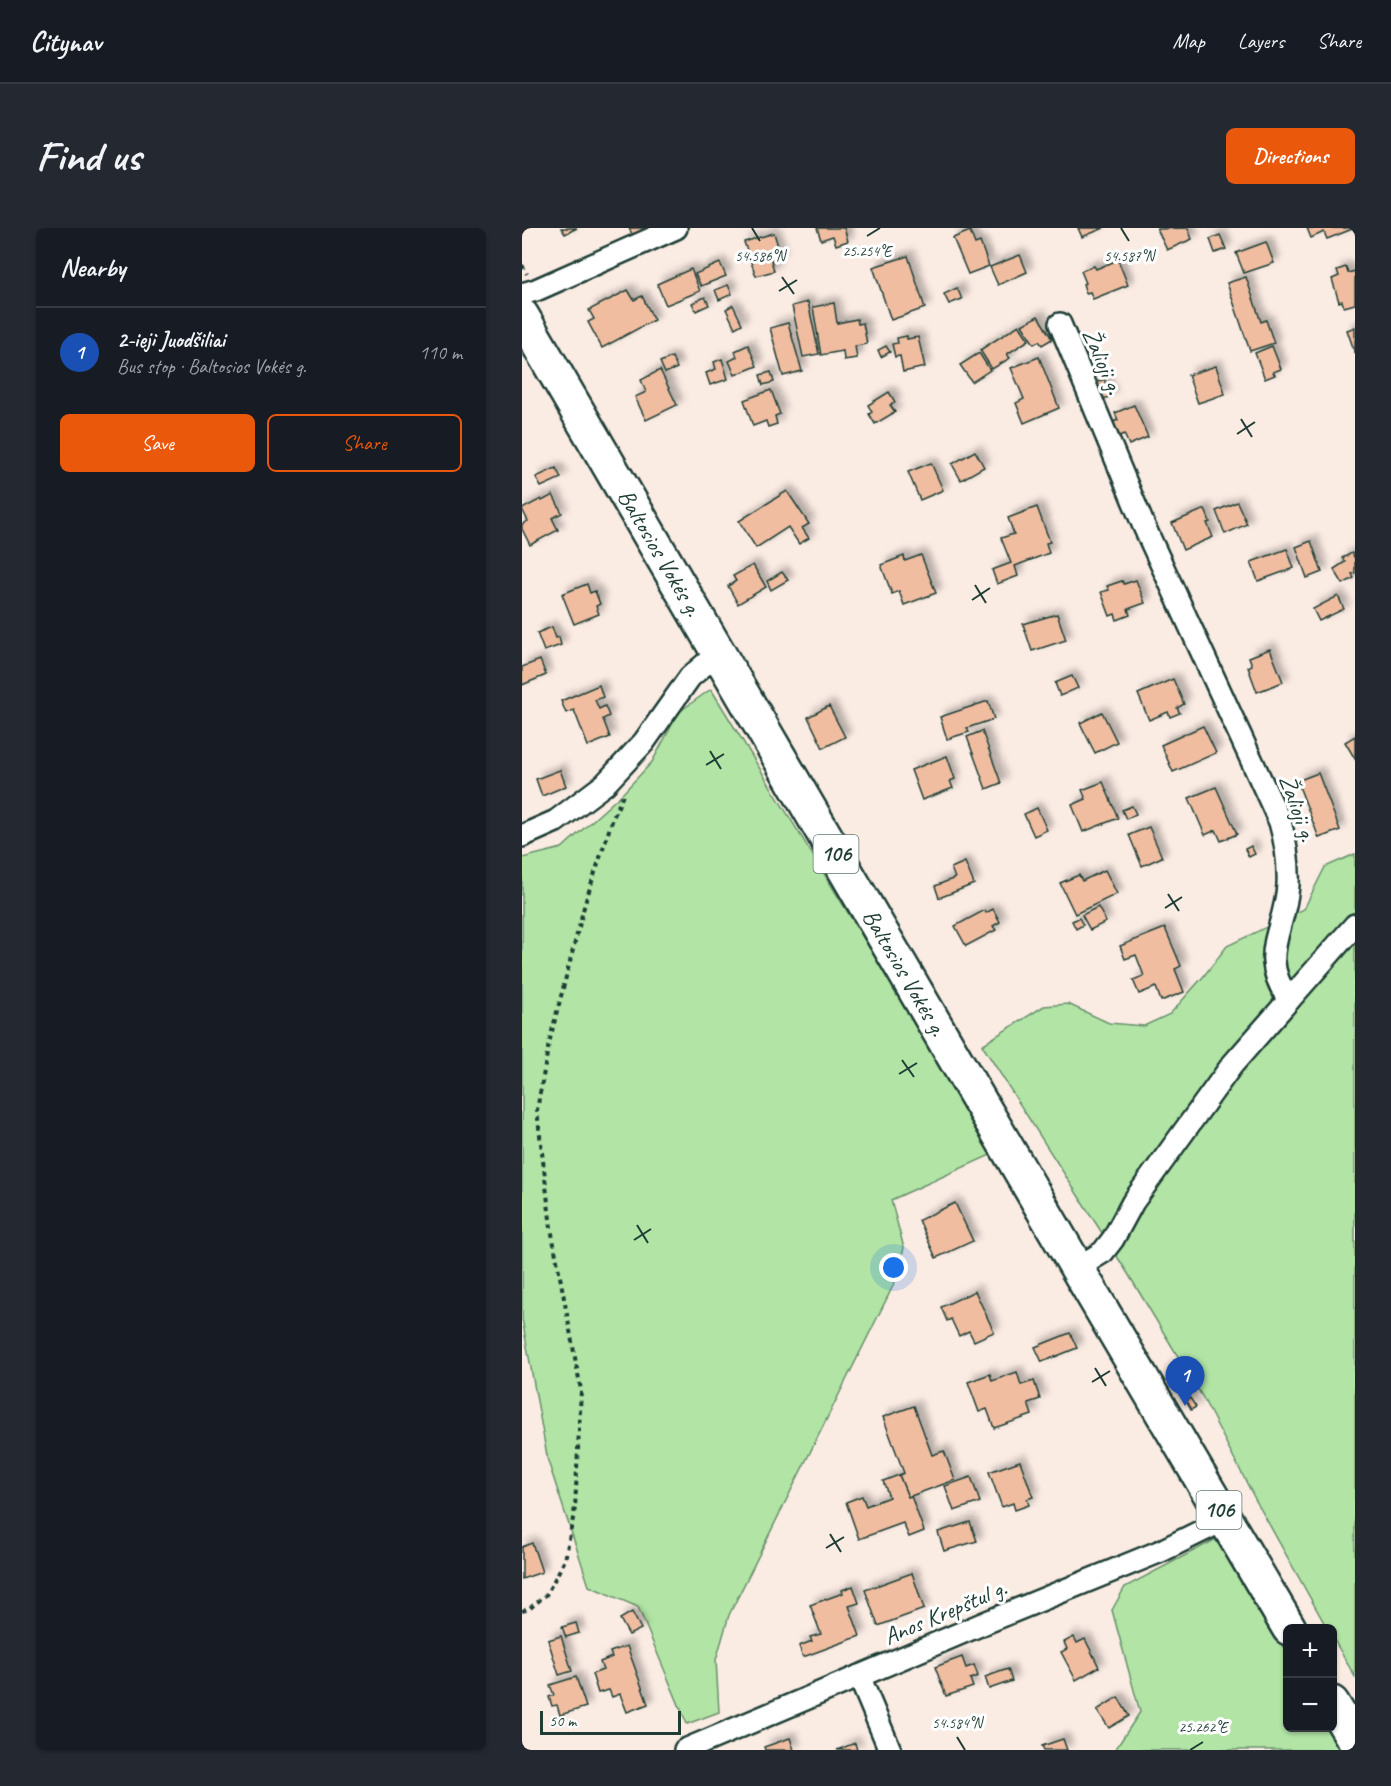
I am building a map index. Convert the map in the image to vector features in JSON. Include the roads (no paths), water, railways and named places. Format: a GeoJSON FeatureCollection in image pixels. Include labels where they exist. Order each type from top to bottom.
{"type":"FeatureCollection","features":[{"type":"Feature","properties":{"kind":"main road","name":"Baltosios Vokės g."},"geometry":{"type":"LineString","coordinates":[[522,316],[1286,1624]]}},
{"type":"Feature","properties":{"kind":"main road"},"geometry":{"type":"LineString","coordinates":[[1337,1711],[1355,1741]]}},
{"type":"Feature","properties":{"kind":"street"},"geometry":{"type":"LineString","coordinates":[[522,294],[536,290],[676,228]]}},
{"type":"Feature","properties":{"kind":"street","name":"Žalioji g."},"geometry":{"type":"LineString","coordinates":[[1060,324],[1143,524],[1280,822],[1288,851],[1288,888],[1273,947],[1275,972],[1280,987],[1289,1000]]}},
{"type":"Feature","properties":{"kind":"street"},"geometry":{"type":"LineString","coordinates":[[522,836],[556,821],[605,784],[644,742],[690,676],[718,653]]}},
{"type":"Feature","properties":{"kind":"street"},"geometry":{"type":"LineString","coordinates":[[1077,1269],[1103,1252],[1113,1239],[1133,1202],[1232,1065],[1355,925]]}},
{"type":"Feature","properties":{"kind":"street","name":"Anos Krepštul g."},"geometry":{"type":"LineString","coordinates":[[685,1750],[1161,1551],[1224,1520]]}},
{"type":"Feature","properties":{"kind":"street"},"geometry":{"type":"LineString","coordinates":[[859,1676],[890,1750]]}},
{"type":"Feature","properties":{"kind":"place","name":"2-ieji Juodšiliai"},"geometry":{"type":"Point","coordinates":[1185,1406]}}]}
